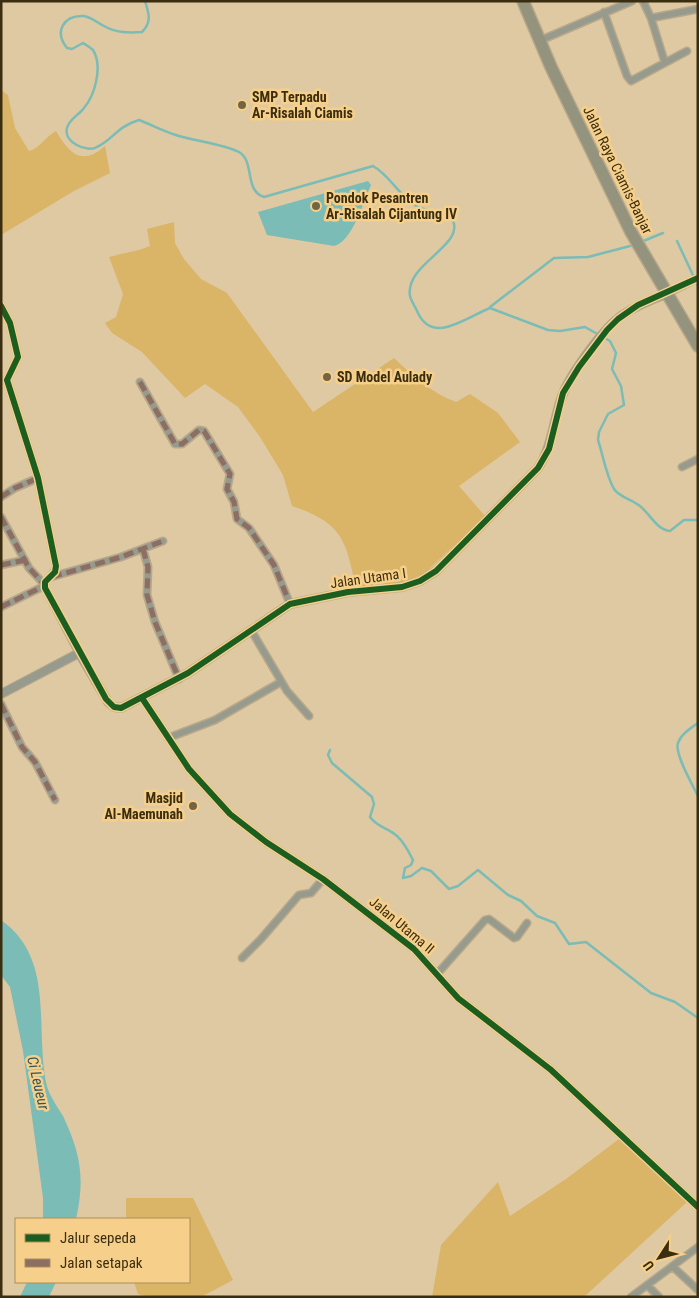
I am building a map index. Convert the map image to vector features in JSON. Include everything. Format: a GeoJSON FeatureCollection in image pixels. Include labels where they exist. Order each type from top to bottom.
{"type":"FeatureCollection","features":[{"type":"Feature","properties":{"kind":"highway","name":"Jalan Raya Ciamis-Banjar"},"geometry":{"type":"LineString","coordinates":[[523,1],[539,41],[637,243],[698,346]]}},
{"type":"Feature","properties":{"kind":"street"},"geometry":{"type":"LineString","coordinates":[[539,41],[632,1]]}},
{"type":"Feature","properties":{"kind":"street"},"geometry":{"type":"LineString","coordinates":[[643,1],[651,18],[665,63]]}},
{"type":"Feature","properties":{"kind":"street"},"geometry":{"type":"LineString","coordinates":[[651,18],[698,9]]}},
{"type":"Feature","properties":{"kind":"street"},"geometry":{"type":"LineString","coordinates":[[604,12],[630,80],[635,80],[687,51]]}},
{"type":"Feature","properties":{"kind":"street"},"geometry":{"type":"LineString","coordinates":[[666,294],[698,278]]}},
{"type":"Feature","properties":{"kind":"street","name":"Jalan Utama I"},"geometry":{"type":"LineString","coordinates":[[79,653],[111,705],[121,708],[179,678],[290,604],[348,592],[402,587],[420,581],[436,571],[538,468],[549,449],[563,393],[600,338],[628,311],[666,294]]}},
{"type":"Feature","properties":{"kind":"street"},"geometry":{"type":"LineString","coordinates":[[1,306],[10,323],[18,354],[18,360],[8,375],[7,380],[38,478],[56,566],[55,572],[44,585],[1,607]]}},
{"type":"Feature","properties":{"kind":"street"},"geometry":{"type":"LineString","coordinates":[[140,382],[175,444],[182,444],[198,430],[204,431],[229,472],[227,489],[234,502],[237,519],[250,528],[274,565],[290,604]]}},
{"type":"Feature","properties":{"kind":"street"},"geometry":{"type":"LineString","coordinates":[[682,467],[698,459]]}},
{"type":"Feature","properties":{"kind":"street"},"geometry":{"type":"LineString","coordinates":[[1,497],[15,488],[38,478]]}},
{"type":"Feature","properties":{"kind":"street"},"geometry":{"type":"LineString","coordinates":[[1,517],[25,560],[38,580],[44,585],[79,653],[1,694]]}},
{"type":"Feature","properties":{"kind":"street"},"geometry":{"type":"LineString","coordinates":[[50,577],[143,549],[162,541]]}},
{"type":"Feature","properties":{"kind":"street"},"geometry":{"type":"LineString","coordinates":[[143,549],[148,567],[147,595],[155,622],[179,678]]}},
{"type":"Feature","properties":{"kind":"street"},"geometry":{"type":"LineString","coordinates":[[1,565],[25,560]]}},
{"type":"Feature","properties":{"kind":"street"},"geometry":{"type":"LineString","coordinates":[[251,630],[281,682],[309,716]]}},
{"type":"Feature","properties":{"kind":"street"},"geometry":{"type":"LineString","coordinates":[[168,738],[215,720],[281,682]]}},
{"type":"Feature","properties":{"kind":"street","name":"Jalan Utama II"},"geometry":{"type":"LineString","coordinates":[[142,698],[195,776],[230,814],[400,938],[438,973],[458,998],[550,1069],[698,1207]]}},
{"type":"Feature","properties":{"kind":"street"},"geometry":{"type":"LineString","coordinates":[[1,704],[22,747],[35,762],[55,800]]}},
{"type":"Feature","properties":{"kind":"street"},"geometry":{"type":"LineString","coordinates":[[242,958],[299,895],[313,892],[322,880]]}},
{"type":"Feature","properties":{"kind":"street"},"geometry":{"type":"LineString","coordinates":[[438,973],[485,920],[489,919],[514,938],[517,937],[527,923]]}},
{"type":"Feature","properties":{"kind":"street"},"geometry":{"type":"LineString","coordinates":[[630,1297],[696,1251]]}},
{"type":"Feature","properties":{"kind":"street"},"geometry":{"type":"LineString","coordinates":[[672,1266],[698,1290]]}},
{"type":"Feature","properties":{"kind":"street"},"geometry":{"type":"LineString","coordinates":[[646,1285],[659,1297]]}},
{"type":"Feature","properties":{"kind":"shaded area"},"geometry":{"type":"Polygon","coordinates":[[[1,90],[8,95],[15,128],[29,151],[36,148],[56,131],[66,146],[76,155],[89,156],[105,146],[110,173],[74,191],[1,235],[1,90]]]}},
{"type":"Feature","properties":{"kind":"shaded area"},"geometry":{"type":"Polygon","coordinates":[[[174,222],[175,243],[184,259],[201,279],[227,293],[313,412],[394,358],[438,394],[456,402],[470,394],[498,413],[520,442],[459,486],[485,516],[425,573],[402,583],[356,588],[349,557],[339,535],[332,526],[322,519],[292,506],[283,475],[260,437],[238,407],[205,384],[185,398],[142,352],[112,333],[105,323],[116,317],[123,294],[109,257],[150,246],[147,229],[174,222]]]}},
{"type":"Feature","properties":{"kind":"shaded area"},"geometry":{"type":"Polygon","coordinates":[[[619,1139],[687,1202],[584,1297],[432,1297],[441,1245],[498,1182],[510,1216],[566,1179],[619,1139]]]}},
{"type":"Feature","properties":{"kind":"shaded area"},"geometry":{"type":"Polygon","coordinates":[[[126,1198],[193,1198],[233,1280],[201,1297],[150,1297],[138,1294],[134,1283],[190,1283],[190,1218],[126,1218],[126,1198]]]}},
{"type":"Feature","properties":{"kind":"water"},"geometry":{"type":"Polygon","coordinates":[[[368,181],[371,185],[357,220],[341,243],[334,246],[267,235],[258,212],[368,181]]]}},
{"type":"Feature","properties":{"kind":"water","name":"Ci Leueur"},"geometry":{"type":"Polygon","coordinates":[[[1,920],[18,936],[29,953],[36,973],[40,994],[43,1061],[46,1082],[74,1142],[80,1167],[81,1179],[76,1218],[43,1218],[43,1198],[23,1051],[10,987],[1,975],[1,920]]]}},
{"type":"Feature","properties":{"kind":"water"},"geometry":{"type":"Polygon","coordinates":[[[27,1283],[56,1283],[49,1297],[20,1297],[27,1283]]]}},
{"type":"Feature","properties":{"kind":"waterway"},"geometry":{"type":"LineString","coordinates":[[145,1],[149,18],[142,32],[113,30],[84,16],[71,18],[63,26],[61,36],[67,48],[72,49],[83,43],[93,50],[97,64],[96,80],[91,96],[84,108],[70,122],[67,128],[67,133],[72,142],[88,149],[97,147],[125,126],[139,120],[186,138],[226,147],[239,152],[247,162],[254,189],[264,197],[373,166],[385,175],[411,203],[422,209],[449,216],[454,224],[453,233],[449,241],[415,275],[411,285],[410,296],[424,322],[432,327],[451,326],[490,308],[548,330],[560,331],[585,327],[610,341],[616,353],[612,369],[621,386],[624,405],[608,414],[599,432],[598,440],[611,483],[616,492],[644,509],[657,525],[665,530],[670,531],[684,520],[698,520]]}},
{"type":"Feature","properties":{"kind":"waterway"},"geometry":{"type":"LineString","coordinates":[[641,242],[663,233]]}},
{"type":"Feature","properties":{"kind":"waterway"},"geometry":{"type":"LineString","coordinates":[[677,241],[698,286]]}},
{"type":"Feature","properties":{"kind":"waterway"},"geometry":{"type":"LineString","coordinates":[[490,307],[554,258],[588,257],[634,245]]}},
{"type":"Feature","properties":{"kind":"waterway"},"geometry":{"type":"LineString","coordinates":[[698,723],[686,731],[678,743],[679,754],[685,770],[698,796]]}},
{"type":"Feature","properties":{"kind":"waterway"},"geometry":{"type":"LineString","coordinates":[[330,750],[328,755],[332,763],[372,797],[374,804],[370,817],[397,836],[408,850],[413,860],[411,865],[405,868],[403,878],[411,876],[422,868],[431,871],[449,889],[458,886],[478,870],[508,895],[521,901],[537,916],[555,923],[569,944],[586,942],[651,993],[675,1002],[698,1018]]}},
{"type":"Feature","properties":{"kind":"marked path"},"geometry":{"type":"LineString","coordinates":[[140,382],[175,444],[182,444],[199,430],[204,431],[230,474],[227,489],[234,502],[237,519],[249,528],[274,565],[290,604]]}},
{"type":"Feature","properties":{"kind":"marked path"},"geometry":{"type":"LineString","coordinates":[[1,497],[15,488],[38,478]]}},
{"type":"Feature","properties":{"kind":"marked path"},"geometry":{"type":"LineString","coordinates":[[1,517],[29,568],[44,584]]}},
{"type":"Feature","properties":{"kind":"marked path"},"geometry":{"type":"LineString","coordinates":[[52,577],[121,557],[163,541]]}},
{"type":"Feature","properties":{"kind":"marked path"},"geometry":{"type":"LineString","coordinates":[[143,549],[148,567],[147,595],[155,622],[179,679]]}},
{"type":"Feature","properties":{"kind":"marked path"},"geometry":{"type":"LineString","coordinates":[[1,565],[25,560]]}},
{"type":"Feature","properties":{"kind":"marked path"},"geometry":{"type":"LineString","coordinates":[[1,607],[44,586]]}},
{"type":"Feature","properties":{"kind":"marked path"},"geometry":{"type":"LineString","coordinates":[[1,704],[22,747],[35,762],[55,800]]}},
{"type":"Feature","properties":{"kind":"cycle path"},"geometry":{"type":"LineString","coordinates":[[1,306],[10,323],[18,357],[7,380],[38,478],[56,566],[55,572],[45,582],[45,588],[106,699],[114,707],[121,708],[188,673],[290,604],[348,592],[402,587],[420,581],[436,571],[538,468],[549,449],[563,393],[579,367],[607,330],[618,319],[638,305],[698,278]]}},
{"type":"Feature","properties":{"kind":"cycle path"},"geometry":{"type":"LineString","coordinates":[[142,698],[189,769],[230,814],[266,842],[323,879],[414,949],[458,998],[550,1069],[698,1207]]}},
{"type":"Feature","properties":{"kind":"place","name":"SMP Terpadu Ar-Risalah Ciamis"},"geometry":{"type":"Point","coordinates":[242,105]}},
{"type":"Feature","properties":{"kind":"place","name":"Pondok Pesantren Ar-Risalah Cijantung IV"},"geometry":{"type":"Point","coordinates":[316,206]}},
{"type":"Feature","properties":{"kind":"place","name":"SD Model Aulady"},"geometry":{"type":"Point","coordinates":[327,377]}},
{"type":"Feature","properties":{"kind":"place","name":"Masjid Al-Maemunah"},"geometry":{"type":"Point","coordinates":[193,806]}}]}
